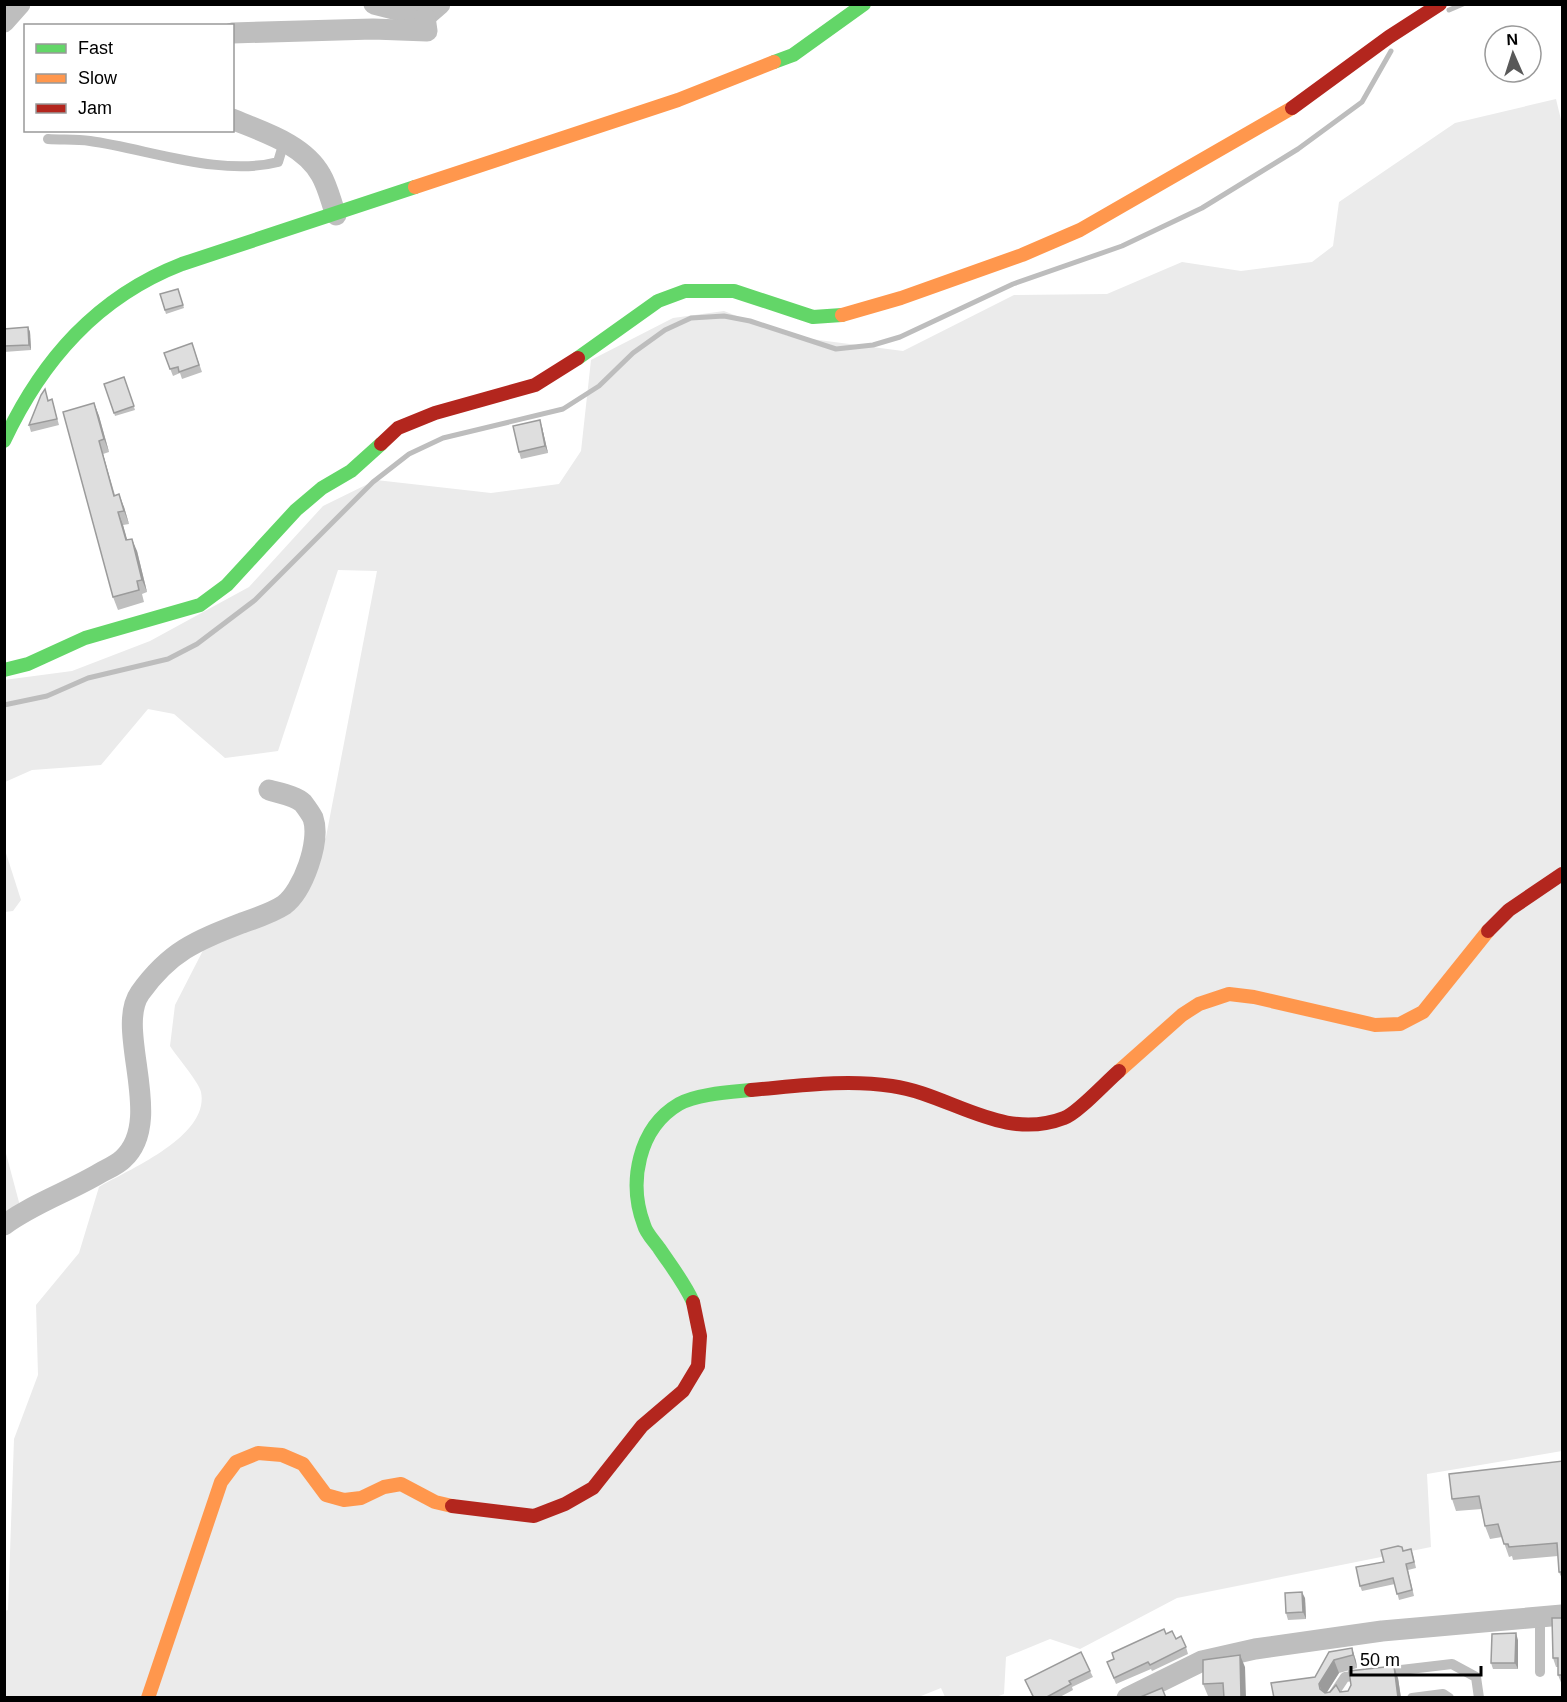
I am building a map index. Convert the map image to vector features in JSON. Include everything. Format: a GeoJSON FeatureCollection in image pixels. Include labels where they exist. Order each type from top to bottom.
{"type":"FeatureCollection","features":[{"type":"Feature","properties":{"kind":"street"},"geometry":{"type":"LineString","coordinates":[[4,22],[20,4]]}},
{"type":"Feature","properties":{"kind":"street"},"geometry":{"type":"LineString","coordinates":[[234,33],[374,29],[428,31],[433,11],[374,4]]}},
{"type":"Feature","properties":{"kind":"street"},"geometry":{"type":"LineString","coordinates":[[4,441],[27,393],[51,360],[73,335],[114,299],[139,283],[168,270],[678,100],[793,55],[864,4]]}},
{"type":"Feature","properties":{"kind":"street"},"geometry":{"type":"LineString","coordinates":[[4,670],[28,664],[85,638],[183,612],[200,605],[227,585],[296,510],[322,488],[351,471],[398,428],[435,413],[535,385],[548,379],[658,301],[673,293],[699,289],[734,291],[813,317],[835,317],[901,298],[1022,255],[1080,230],[1276,119],[1320,90],[1389,37],[1440,4]]}},
{"type":"Feature","properties":{"kind":"street"},"geometry":{"type":"LineString","coordinates":[[234,120],[284,142],[308,158],[321,175],[336,215]]}},
{"type":"Feature","properties":{"kind":"street"},"geometry":{"type":"LineString","coordinates":[[4,1225],[27,1209],[85,1182],[124,1159],[140,1132],[140,1086],[136,1065],[133,1008],[137,997],[149,980],[179,951],[285,904],[305,879],[314,840],[313,818],[301,801],[269,790]]}},
{"type":"Feature","properties":{"kind":"street"},"geometry":{"type":"LineString","coordinates":[[148,1698],[221,1482],[236,1462],[258,1453],[282,1455],[303,1464],[326,1494],[344,1500],[361,1498],[384,1486],[401,1484],[435,1502],[469,1510],[534,1516],[565,1504],[593,1488],[642,1426],[683,1391],[698,1366],[700,1336],[696,1308],[685,1285],[644,1227],[636,1193],[639,1158],[654,1125],[680,1103],[721,1093],[836,1082],[894,1086],[1004,1124],[1033,1125],[1066,1118],[1182,1015],[1199,1004],[1229,994],[1254,997],[1376,1025],[1400,1024],[1423,1012],[1440,994],[1478,940],[1509,910],[1563,874]]}},
{"type":"Feature","properties":{"kind":"street"},"geometry":{"type":"LineString","coordinates":[[1127,1698],[1202,1661],[1255,1649],[1382,1631],[1563,1615]]}},
{"type":"Feature","properties":{"kind":"lane"},"geometry":{"type":"LineString","coordinates":[[48,139],[90,141],[183,160],[259,167],[278,162],[284,142]]}},
{"type":"Feature","properties":{"kind":"lane"},"geometry":{"type":"LineString","coordinates":[[1540,1617],[1540,1671]]}},
{"type":"Feature","properties":{"kind":"lane"},"geometry":{"type":"LineString","coordinates":[[1331,1698],[1345,1677],[1452,1664],[1476,1677],[1479,1698]]}},
{"type":"Feature","properties":{"kind":"lane"},"geometry":{"type":"LineString","coordinates":[[1345,1677],[1348,1698]]}},
{"type":"Feature","properties":{"kind":"lane"},"geometry":{"type":"LineString","coordinates":[[1412,1698],[1443,1694],[1449,1698]]}},
{"type":"Feature","properties":{"kind":"shaded area"},"geometry":{"type":"Polygon","coordinates":[[[1556,99],[1562,124],[1562,1451],[1427,1474],[1431,1547],[1177,1598],[1080,1649],[1050,1639],[1006,1657],[1004,1694],[996,1697],[945,1697],[941,1688],[916,1698],[5,1697],[4,1611],[8,1610],[14,1439],[38,1375],[36,1305],[79,1253],[99,1187],[165,1149],[181,1137],[193,1123],[200,1108],[201,1092],[170,1046],[175,1005],[215,927],[300,893],[326,837],[377,571],[338,570],[278,751],[225,758],[174,714],[148,709],[101,765],[32,770],[5,782],[4,680],[72,671],[150,641],[249,587],[323,506],[376,480],[491,493],[559,484],[581,451],[591,360],[673,318],[724,311],[788,336],[903,351],[1014,295],[1107,294],[1182,262],[1241,271],[1312,262],[1333,246],[1339,202],[1455,123],[1556,99]]]}},
{"type":"Feature","properties":{"kind":"shaded area"},"geometry":{"type":"Polygon","coordinates":[[[5,850],[21,900],[13,911],[5,912],[5,850]]]}},
{"type":"Feature","properties":{"kind":"shaded area"},"geometry":{"type":"Polygon","coordinates":[[[4,1146],[20,1206],[4,1221],[4,1146]]]}},
{"type":"Feature","properties":{"kind":"building"},"geometry":{"type":"Polygon","coordinates":[[[178,289],[183,305],[165,310],[160,294],[178,289]]]}},
{"type":"Feature","properties":{"kind":"building"},"geometry":{"type":"Polygon","coordinates":[[[28,327],[29,345],[4,346],[4,329],[28,327]]]}},
{"type":"Feature","properties":{"kind":"building"},"geometry":{"type":"Polygon","coordinates":[[[192,343],[199,365],[179,372],[178,367],[170,369],[164,353],[192,343]]]}},
{"type":"Feature","properties":{"kind":"building"},"geometry":{"type":"Polygon","coordinates":[[[124,377],[134,406],[114,413],[104,384],[124,377]]]}},
{"type":"Feature","properties":{"kind":"building"},"geometry":{"type":"Polygon","coordinates":[[[45,389],[48,401],[52,399],[57,419],[29,425],[41,395],[45,389]]]}},
{"type":"Feature","properties":{"kind":"building"},"geometry":{"type":"Polygon","coordinates":[[[94,403],[104,439],[99,441],[114,496],[119,494],[124,511],[118,512],[126,540],[132,539],[142,580],[137,581],[139,590],[113,597],[63,412],[94,403]]]}},
{"type":"Feature","properties":{"kind":"building"},"geometry":{"type":"Polygon","coordinates":[[[540,420],[545,446],[519,452],[513,426],[540,420]]]}},
{"type":"Feature","properties":{"kind":"building"},"geometry":{"type":"Polygon","coordinates":[[[1563,1461],[1563,1572],[1559,1572],[1557,1543],[1509,1547],[1508,1544],[1504,1544],[1498,1524],[1485,1526],[1479,1496],[1452,1499],[1449,1474],[1563,1461]]]}},
{"type":"Feature","properties":{"kind":"building"},"geometry":{"type":"Polygon","coordinates":[[[1402,1547],[1403,1551],[1411,1549],[1414,1562],[1406,1564],[1412,1590],[1397,1594],[1393,1578],[1360,1586],[1356,1567],[1384,1562],[1381,1550],[1402,1547]]]}},
{"type":"Feature","properties":{"kind":"building"},"geometry":{"type":"Polygon","coordinates":[[[1302,1592],[1303,1612],[1286,1613],[1285,1593],[1302,1592]]]}},
{"type":"Feature","properties":{"kind":"building"},"geometry":{"type":"Polygon","coordinates":[[[1552,1618],[1563,1618],[1563,1675],[1558,1675],[1558,1658],[1553,1658],[1552,1618]]]}},
{"type":"Feature","properties":{"kind":"building"},"geometry":{"type":"Polygon","coordinates":[[[1164,1629],[1166,1634],[1172,1631],[1176,1639],[1181,1636],[1186,1647],[1150,1665],[1148,1662],[1114,1678],[1107,1662],[1114,1659],[1112,1653],[1164,1629]]]}},
{"type":"Feature","properties":{"kind":"building"},"geometry":{"type":"Polygon","coordinates":[[[1516,1633],[1515,1663],[1491,1663],[1492,1634],[1516,1633]]]}},
{"type":"Feature","properties":{"kind":"building"},"geometry":{"type":"Polygon","coordinates":[[[1352,1648],[1353,1655],[1334,1660],[1319,1684],[1320,1689],[1325,1693],[1330,1692],[1336,1685],[1340,1692],[1348,1691],[1351,1685],[1349,1671],[1394,1666],[1398,1698],[1274,1698],[1271,1683],[1315,1677],[1329,1652],[1352,1648]]]}},
{"type":"Feature","properties":{"kind":"building"},"geometry":{"type":"Polygon","coordinates":[[[1081,1652],[1090,1671],[1069,1681],[1071,1684],[1045,1698],[1034,1698],[1025,1680],[1081,1652]]]}},
{"type":"Feature","properties":{"kind":"building"},"geometry":{"type":"Polygon","coordinates":[[[1240,1655],[1241,1698],[1224,1698],[1223,1683],[1203,1684],[1203,1660],[1240,1655]]]}},
{"type":"Feature","properties":{"kind":"building"},"geometry":{"type":"Polygon","coordinates":[[[1162,1688],[1166,1698],[1138,1698],[1162,1688]]]}},
{"type":"Feature","properties":{"kind":"waterway"},"geometry":{"type":"LineString","coordinates":[[1449,10],[1463,4]]}},
{"type":"Feature","properties":{"kind":"waterway"},"geometry":{"type":"LineString","coordinates":[[4,705],[47,696],[88,678],[168,659],[197,644],[255,600],[373,482],[409,454],[443,438],[563,409],[599,386],[633,353],[665,330],[691,318],[724,316],[750,321],[836,349],[873,345],[900,337],[1013,284],[1122,246],[1202,208],[1298,149],[1362,102],[1391,51]]}},
{"type":"Feature","properties":{"kind":"traffic: fast"},"geometry":{"type":"LineString","coordinates":[[774,62],[793,55],[864,4]]}},
{"type":"Feature","properties":{"kind":"traffic: fast"},"geometry":{"type":"LineString","coordinates":[[4,441],[19,411],[55,358],[75,334],[124,294],[182,264],[415,187]]}},
{"type":"Feature","properties":{"kind":"traffic: fast"},"geometry":{"type":"LineString","coordinates":[[578,358],[658,301],[685,291],[734,291],[813,317],[842,315]]}},
{"type":"Feature","properties":{"kind":"traffic: fast"},"geometry":{"type":"LineString","coordinates":[[4,670],[28,664],[85,638],[200,605],[227,585],[296,510],[322,488],[351,471],[381,444]]}},
{"type":"Feature","properties":{"kind":"traffic: fast"},"geometry":{"type":"LineString","coordinates":[[693,1302],[645,1228],[637,1192],[640,1158],[654,1127],[665,1114],[679,1104],[704,1096],[751,1090]]}},
{"type":"Feature","properties":{"kind":"traffic: slow"},"geometry":{"type":"LineString","coordinates":[[415,187],[678,100],[774,62]]}},
{"type":"Feature","properties":{"kind":"traffic: slow"},"geometry":{"type":"LineString","coordinates":[[842,315],[901,298],[1022,255],[1080,230],[1292,108]]}},
{"type":"Feature","properties":{"kind":"traffic: slow"},"geometry":{"type":"LineString","coordinates":[[1119,1071],[1182,1015],[1199,1004],[1229,994],[1254,997],[1375,1025],[1400,1024],[1423,1012],[1488,931]]}},
{"type":"Feature","properties":{"kind":"traffic: slow"},"geometry":{"type":"LineString","coordinates":[[148,1698],[221,1482],[236,1462],[258,1453],[282,1455],[303,1464],[326,1495],[344,1500],[361,1498],[384,1487],[401,1484],[435,1502],[452,1506]]}},
{"type":"Feature","properties":{"kind":"traffic: jam"},"geometry":{"type":"LineString","coordinates":[[1292,108],[1389,37],[1440,4]]}},
{"type":"Feature","properties":{"kind":"traffic: jam"},"geometry":{"type":"LineString","coordinates":[[381,444],[398,428],[435,413],[535,385],[578,358]]}},
{"type":"Feature","properties":{"kind":"traffic: jam"},"geometry":{"type":"LineString","coordinates":[[1488,931],[1509,910],[1562,874]]}},
{"type":"Feature","properties":{"kind":"traffic: jam"},"geometry":{"type":"LineString","coordinates":[[751,1090],[839,1083],[892,1086],[935,1098],[998,1121],[1041,1124],[1070,1115],[1119,1071]]}},
{"type":"Feature","properties":{"kind":"traffic: jam"},"geometry":{"type":"LineString","coordinates":[[452,1506],[534,1516],[565,1504],[593,1488],[642,1426],[683,1391],[698,1366],[700,1336],[693,1302]]}}]}
